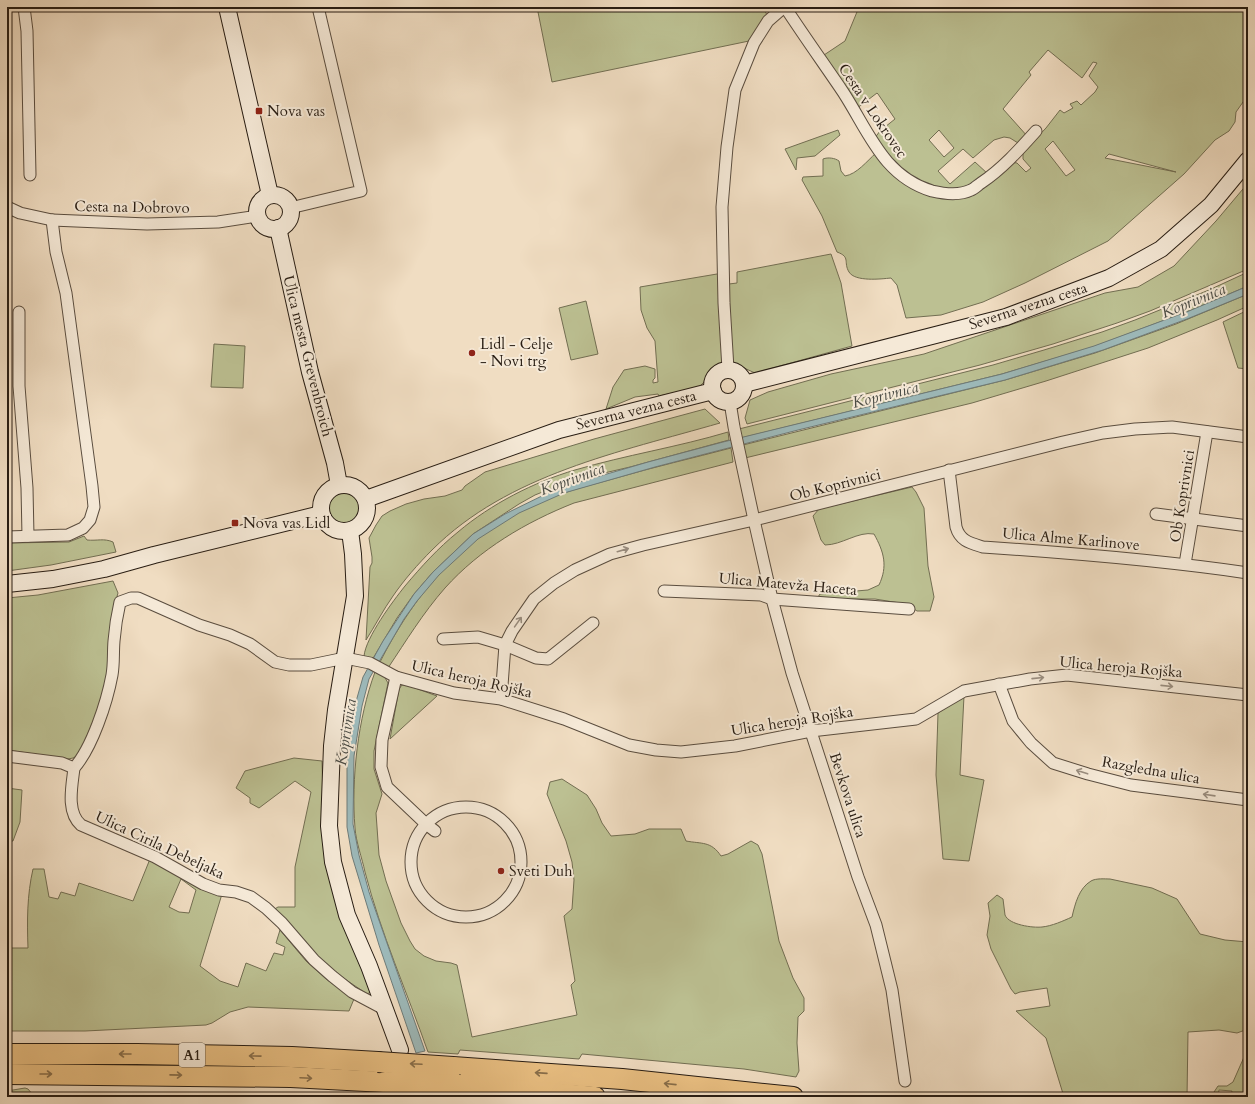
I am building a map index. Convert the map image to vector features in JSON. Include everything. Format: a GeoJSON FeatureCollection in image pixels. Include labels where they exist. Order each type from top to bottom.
{"type":"FeatureCollection","features":[{"type":"Feature","properties":{"kind":"highway","name":"A1"},"geometry":{"type":"LineString","coordinates":[[7,1054],[137,1054],[292,1057],[622,1079],[793,1097]]}},
{"type":"Feature","properties":{"kind":"highway","name":"A1"},"geometry":{"type":"LineString","coordinates":[[7,1074],[291,1077],[460,1086],[595,1097]]}},
{"type":"Feature","properties":{"kind":"street"},"geometry":{"type":"LineString","coordinates":[[24,7],[27,31],[30,175]]}},
{"type":"Feature","properties":{"kind":"street"},"geometry":{"type":"LineString","coordinates":[[227,7],[270,195]]}},
{"type":"Feature","properties":{"kind":"street"},"geometry":{"type":"LineString","coordinates":[[290,208],[361,191],[318,7]]}},
{"type":"Feature","properties":{"kind":"street"},"geometry":{"type":"LineString","coordinates":[[728,369],[724,303],[722,207],[727,147],[735,90],[754,43],[768,21],[785,7]]}},
{"type":"Feature","properties":{"kind":"street","name":"Cesta v Lokrovec"},"geometry":{"type":"LineString","coordinates":[[785,7],[843,92],[879,152],[896,172],[908,181],[922,188],[942,193],[956,194],[971,190],[998,171],[1014,156],[1036,131]]}},
{"type":"Feature","properties":{"kind":"street","name":"Severna vezna cesta"},"geometry":{"type":"LineString","coordinates":[[744,384],[1006,317],[1109,278],[1161,249],[1211,205],[1248,160]]}},
{"type":"Feature","properties":{"kind":"street"},"geometry":{"type":"LineString","coordinates":[[270,195],[280,196],[285,199],[290,208],[291,213],[287,222],[278,228],[263,225],[258,216],[258,206],[270,195]]}},
{"type":"Feature","properties":{"kind":"street","name":"Cesta na Dobrovo"},"geometry":{"type":"LineString","coordinates":[[7,207],[20,213],[52,220],[168,224],[218,222],[258,216]]}},
{"type":"Feature","properties":{"kind":"street"},"geometry":{"type":"LineString","coordinates":[[7,537],[68,535],[83,528],[90,520],[94,507],[66,293],[56,252],[52,220]]}},
{"type":"Feature","properties":{"kind":"street","name":"Ulica mesta Grevenbroich"},"geometry":{"type":"LineString","coordinates":[[278,228],[310,372],[335,463],[339,485]]}},
{"type":"Feature","properties":{"kind":"street"},"geometry":{"type":"LineString","coordinates":[[19,312],[19,386],[27,488],[28,536]]}},
{"type":"Feature","properties":{"kind":"street"},"geometry":{"type":"LineString","coordinates":[[728,369],[736,371],[740,374],[744,384],[744,389],[739,398],[730,402],[719,399],[713,391],[713,380],[716,375],[728,369]]}},
{"type":"Feature","properties":{"kind":"street","name":"Severna vezna cesta"},"geometry":{"type":"LineString","coordinates":[[366,499],[559,430],[713,391]]}},
{"type":"Feature","properties":{"kind":"street"},"geometry":{"type":"LineString","coordinates":[[730,402],[754,520]]}},
{"type":"Feature","properties":{"kind":"street","name":"Ob Koprivnici"},"geometry":{"type":"LineString","coordinates":[[501,699],[505,645],[512,631],[534,599],[554,583],[574,570],[610,554],[754,520],[949,470],[1103,433],[1135,429],[1172,427],[1248,437]]}},
{"type":"Feature","properties":{"kind":"street","name":"Ob Koprivnici"},"geometry":{"type":"LineString","coordinates":[[1185,564],[1207,432]]}},
{"type":"Feature","properties":{"kind":"street","name":"Ulica Alme Karlinove"},"geometry":{"type":"LineString","coordinates":[[949,470],[956,527],[959,535],[971,544],[1185,564],[1248,573]]}},
{"type":"Feature","properties":{"kind":"street"},"geometry":{"type":"LineString","coordinates":[[339,485],[352,486],[363,493],[366,499],[368,507],[363,522],[357,528],[350,531],[335,530],[324,521],[321,514],[320,506],[326,492],[339,485]]}},
{"type":"Feature","properties":{"kind":"street"},"geometry":{"type":"LineString","coordinates":[[7,584],[53,579],[104,569],[154,555],[321,514]]}},
{"type":"Feature","properties":{"kind":"street"},"geometry":{"type":"LineString","coordinates":[[1156,514],[1248,526]]}},
{"type":"Feature","properties":{"kind":"street","name":"Bevkova ulica"},"geometry":{"type":"LineString","coordinates":[[754,520],[772,599],[792,673],[858,877],[876,925],[892,990],[904,1081]]}},
{"type":"Feature","properties":{"kind":"street"},"geometry":{"type":"LineString","coordinates":[[350,531],[353,554],[355,596],[336,710],[328,826],[333,862],[347,915],[369,966],[400,1050]]}},
{"type":"Feature","properties":{"kind":"street","name":"Ulica Matevža Haceta"},"geometry":{"type":"LineString","coordinates":[[664,591],[761,595],[772,599],[909,608]]}},
{"type":"Feature","properties":{"kind":"street"},"geometry":{"type":"LineString","coordinates":[[7,756],[62,763],[74,768],[81,760],[87,750],[106,702],[112,674],[118,610],[120,602],[124,599],[138,598],[199,625],[230,635],[250,644],[275,662],[289,665],[311,664],[345,658]]}},
{"type":"Feature","properties":{"kind":"street"},"geometry":{"type":"LineString","coordinates":[[443,639],[478,637],[505,645],[536,658],[548,658],[593,623]]}},
{"type":"Feature","properties":{"kind":"street","name":"Ulica heroja Rojška"},"geometry":{"type":"LineString","coordinates":[[345,658],[370,663],[392,674],[454,693],[501,699],[564,718],[629,745],[656,750],[682,752],[735,746],[811,730],[916,718],[964,690],[1067,675],[1248,695]]}},
{"type":"Feature","properties":{"kind":"street"},"geometry":{"type":"LineString","coordinates":[[392,674],[382,740],[381,767],[387,787],[430,828]]}},
{"type":"Feature","properties":{"kind":"street","name":"Razgledna ulica"},"geometry":{"type":"LineString","coordinates":[[1000,684],[1013,721],[1031,743],[1053,762],[1088,774],[1131,784],[1248,800]]}},
{"type":"Feature","properties":{"kind":"street","name":"Ulica Cirila Debeljaka"},"geometry":{"type":"LineString","coordinates":[[74,768],[72,813],[75,820],[81,825],[155,857],[203,884],[218,890],[236,892],[251,897],[266,908],[282,923],[314,960],[332,976],[352,992],[384,1009]]}},
{"type":"Feature","properties":{"kind":"street"},"geometry":{"type":"LineString","coordinates":[[464,807],[486,810],[504,822],[517,840],[521,860],[518,882],[506,900],[489,912],[468,917],[446,914],[428,902],[415,884],[411,864],[414,842],[430,828],[443,812],[464,807]]}},
{"type":"Feature","properties":{"kind":"green space"},"geometry":{"type":"Polygon","coordinates":[[[537,7],[763,7],[767,15],[749,41],[552,82],[537,7]]]}},
{"type":"Feature","properties":{"kind":"green space"},"geometry":{"type":"Polygon","coordinates":[[[859,7],[1241,7],[1240,10],[1248,12],[1248,95],[1236,112],[1235,122],[1229,131],[1215,140],[1184,174],[1108,241],[1025,283],[983,302],[941,315],[906,318],[897,285],[891,278],[862,279],[852,275],[849,272],[845,258],[837,252],[822,216],[802,180],[803,177],[823,176],[823,159],[827,158],[839,161],[841,171],[845,176],[849,175],[862,167],[876,153],[894,173],[956,195],[967,188],[955,190],[937,188],[906,175],[874,139],[880,131],[895,119],[877,93],[856,109],[821,57],[845,41],[859,7]],[[1048,50],[1029,72],[1031,75],[1003,109],[1028,137],[1018,143],[1010,138],[1004,137],[994,140],[973,158],[963,149],[938,171],[950,184],[975,162],[988,174],[972,185],[1010,162],[1017,163],[1026,172],[1031,168],[1023,159],[1023,154],[1026,149],[1046,128],[1060,110],[1064,113],[1073,108],[1070,104],[1077,101],[1081,105],[1095,92],[1098,87],[1089,76],[1097,63],[1093,62],[1082,78],[1048,50]],[[939,130],[929,140],[944,157],[954,148],[939,130]],[[1053,141],[1045,149],[1066,176],[1075,170],[1053,141]],[[1109,154],[1105,158],[1176,172],[1109,154]]]}},
{"type":"Feature","properties":{"kind":"green space"},"geometry":{"type":"Polygon","coordinates":[[[838,130],[840,135],[815,156],[797,158],[796,170],[785,149],[838,130]]]}},
{"type":"Feature","properties":{"kind":"green space"},"geometry":{"type":"Polygon","coordinates":[[[1248,183],[1248,269],[1150,311],[1053,344],[980,365],[747,424],[745,418],[750,400],[768,392],[831,374],[924,354],[1105,293],[1138,287],[1174,266],[1216,221],[1248,183]]]}},
{"type":"Feature","properties":{"kind":"green space"},"geometry":{"type":"Polygon","coordinates":[[[831,254],[841,283],[852,346],[755,373],[731,362],[729,284],[737,283],[737,272],[831,254]]]}},
{"type":"Feature","properties":{"kind":"green space"},"geometry":{"type":"Polygon","coordinates":[[[1248,272],[1248,286],[1189,311],[1093,347],[1002,374],[741,438],[739,429],[993,365],[1102,332],[1209,290],[1248,272]]]}},
{"type":"Feature","properties":{"kind":"green space"},"geometry":{"type":"Polygon","coordinates":[[[717,274],[719,276],[723,363],[699,387],[659,396],[658,394],[635,397],[606,409],[613,387],[624,370],[645,366],[655,369],[655,378],[653,383],[658,382],[655,341],[647,328],[641,310],[640,287],[717,274]]]}},
{"type":"Feature","properties":{"kind":"green space"},"geometry":{"type":"Polygon","coordinates":[[[1248,294],[1248,306],[1148,348],[972,403],[745,458],[743,445],[1005,380],[1095,353],[1176,324],[1248,294]]]}},
{"type":"Feature","properties":{"kind":"green space"},"geometry":{"type":"Polygon","coordinates":[[[586,301],[598,354],[571,360],[559,308],[586,301]]]}},
{"type":"Feature","properties":{"kind":"green space"},"geometry":{"type":"Polygon","coordinates":[[[1248,310],[1248,369],[1238,368],[1223,322],[1248,310]]]}},
{"type":"Feature","properties":{"kind":"green space"},"geometry":{"type":"Polygon","coordinates":[[[214,344],[245,346],[243,388],[211,387],[214,344]]]}},
{"type":"Feature","properties":{"kind":"green space"},"geometry":{"type":"Polygon","coordinates":[[[705,409],[720,423],[644,444],[567,469],[530,484],[495,502],[462,524],[432,550],[406,578],[389,601],[366,640],[370,567],[372,563],[369,538],[382,516],[406,504],[424,499],[445,496],[462,490],[465,486],[485,472],[594,439],[705,409]]]}},
{"type":"Feature","properties":{"kind":"green space"},"geometry":{"type":"Polygon","coordinates":[[[728,432],[729,440],[630,467],[570,481],[535,495],[519,504],[473,534],[433,572],[414,594],[397,618],[372,660],[364,656],[375,629],[387,610],[417,572],[451,538],[484,512],[514,495],[544,481],[575,470],[728,432]]]}},
{"type":"Feature","properties":{"kind":"green space"},"geometry":{"type":"Polygon","coordinates":[[[731,448],[733,462],[574,503],[521,528],[489,549],[459,574],[445,588],[422,617],[388,668],[379,664],[388,646],[421,595],[462,551],[498,524],[530,507],[570,491],[731,448]]]}},
{"type":"Feature","properties":{"kind":"green space"},"geometry":{"type":"Polygon","coordinates":[[[912,487],[924,508],[928,566],[934,597],[930,611],[917,611],[906,604],[875,599],[839,599],[818,597],[820,594],[868,590],[879,585],[882,578],[884,559],[874,534],[862,534],[838,543],[825,545],[821,540],[813,516],[819,509],[912,487]]]}},
{"type":"Feature","properties":{"kind":"green space"},"geometry":{"type":"Polygon","coordinates":[[[344,492],[350,493],[357,499],[360,508],[359,514],[353,521],[344,524],[338,523],[331,517],[328,508],[329,502],[335,495],[344,492]]]}},
{"type":"Feature","properties":{"kind":"green space"},"geometry":{"type":"Polygon","coordinates":[[[84,536],[87,540],[103,540],[113,542],[116,552],[51,565],[7,571],[7,543],[69,542],[84,536]]]}},
{"type":"Feature","properties":{"kind":"green space"},"geometry":{"type":"Polygon","coordinates":[[[113,581],[118,593],[114,607],[109,673],[106,690],[79,755],[68,759],[7,750],[7,598],[38,595],[113,581]]]}},
{"type":"Feature","properties":{"kind":"green space"},"geometry":{"type":"Polygon","coordinates":[[[375,672],[384,676],[388,683],[374,751],[374,769],[382,794],[376,813],[379,855],[386,881],[401,923],[415,949],[424,956],[436,961],[457,965],[472,1037],[577,1015],[571,985],[575,981],[564,916],[572,909],[574,880],[572,862],[566,841],[547,794],[550,782],[562,779],[587,795],[611,836],[635,834],[649,829],[681,829],[686,841],[710,845],[721,856],[728,854],[751,841],[758,845],[762,854],[779,941],[793,978],[804,998],[804,1011],[798,1017],[797,1043],[799,1071],[796,1077],[744,1069],[582,1054],[579,1059],[460,1050],[458,1054],[428,1052],[371,895],[356,833],[354,789],[357,749],[364,709],[375,672]]]}},
{"type":"Feature","properties":{"kind":"green space"},"geometry":{"type":"Polygon","coordinates":[[[402,685],[407,685],[437,696],[390,739],[399,689],[402,685]]]}},
{"type":"Feature","properties":{"kind":"green space"},"geometry":{"type":"Polygon","coordinates":[[[964,696],[960,775],[984,780],[969,861],[943,859],[936,775],[938,713],[964,696]]]}},
{"type":"Feature","properties":{"kind":"green space"},"geometry":{"type":"Polygon","coordinates":[[[294,758],[322,761],[324,831],[371,992],[367,994],[330,969],[273,910],[278,907],[295,907],[295,867],[311,792],[295,781],[259,808],[250,803],[250,798],[236,788],[245,771],[294,758]]]}},
{"type":"Feature","properties":{"kind":"green space"},"geometry":{"type":"Polygon","coordinates":[[[7,788],[22,790],[20,822],[13,841],[7,841],[7,788]]]}},
{"type":"Feature","properties":{"kind":"green space"},"geometry":{"type":"Polygon","coordinates":[[[150,859],[222,894],[200,966],[220,981],[238,987],[246,963],[266,971],[274,953],[283,955],[285,947],[276,943],[280,930],[306,961],[326,979],[354,999],[349,1011],[248,1007],[230,1012],[206,1025],[85,1031],[7,1031],[7,948],[28,948],[28,908],[33,869],[44,869],[49,897],[58,899],[61,892],[75,896],[79,883],[133,901],[150,859]],[[181,879],[169,907],[179,912],[189,913],[196,890],[181,879]]]}},
{"type":"Feature","properties":{"kind":"green space"},"geometry":{"type":"Polygon","coordinates":[[[1098,879],[1110,879],[1152,888],[1177,899],[1200,934],[1225,940],[1248,942],[1248,1029],[1237,1033],[1219,1030],[1188,1032],[1187,1097],[1064,1097],[1046,1038],[1016,1011],[1050,1006],[1047,988],[1015,994],[991,949],[987,935],[990,916],[988,903],[997,895],[1003,899],[1005,915],[1011,921],[1027,926],[1042,927],[1072,917],[1076,902],[1083,888],[1091,881],[1098,879]]]}},
{"type":"Feature","properties":{"kind":"green space"},"geometry":{"type":"Polygon","coordinates":[[[1248,1048],[1248,1097],[1231,1097],[1232,1091],[1219,1090],[1218,1097],[1214,1097],[1214,1092],[1218,1086],[1227,1086],[1233,1082],[1248,1048]]]}},
{"type":"Feature","properties":{"kind":"green space"},"geometry":{"type":"Polygon","coordinates":[[[25,1088],[28,1089],[33,1095],[32,1097],[7,1097],[7,1091],[25,1088]]]}},
{"type":"Feature","properties":{"kind":"green space"},"geometry":{"type":"Polygon","coordinates":[[[106,1095],[169,1095],[180,1097],[83,1097],[106,1095]]]}},
{"type":"Feature","properties":{"kind":"water"},"geometry":{"type":"Polygon","coordinates":[[[1248,286],[1248,294],[1187,319],[1103,350],[1005,380],[798,430],[655,467],[564,493],[519,513],[478,539],[439,575],[417,601],[404,619],[369,679],[362,706],[354,756],[353,824],[359,855],[369,892],[425,1051],[416,1053],[379,945],[352,856],[347,827],[347,755],[355,705],[363,677],[383,641],[414,594],[433,572],[473,534],[505,514],[548,493],[576,483],[723,442],[1002,374],[1094,346],[1189,311],[1248,286]]]}},
{"type":"Feature","properties":{"kind":"place","name":"Nova vas"},"geometry":{"type":"Point","coordinates":[259,111]}},
{"type":"Feature","properties":{"kind":"place","name":"Lidl - Celje - Novi trg"},"geometry":{"type":"Point","coordinates":[472,353]}},
{"type":"Feature","properties":{"kind":"place","name":"Nova vas Lidl"},"geometry":{"type":"Point","coordinates":[235,523]}},
{"type":"Feature","properties":{"kind":"place","name":"Sveti Duh"},"geometry":{"type":"Point","coordinates":[501,871]}},
{"type":"Feature","properties":{"kind":"water label","name":"Koprivnica"},"geometry":{"type":"Point","coordinates":[1193,300]}},
{"type":"Feature","properties":{"kind":"water label","name":"Koprivnica"},"geometry":{"type":"Point","coordinates":[885,394]}},
{"type":"Feature","properties":{"kind":"water label","name":"Koprivnica"},"geometry":{"type":"Point","coordinates":[572,478]}},
{"type":"Feature","properties":{"kind":"water label","name":"Koprivnica"},"geometry":{"type":"Point","coordinates":[345,732]}}]}
